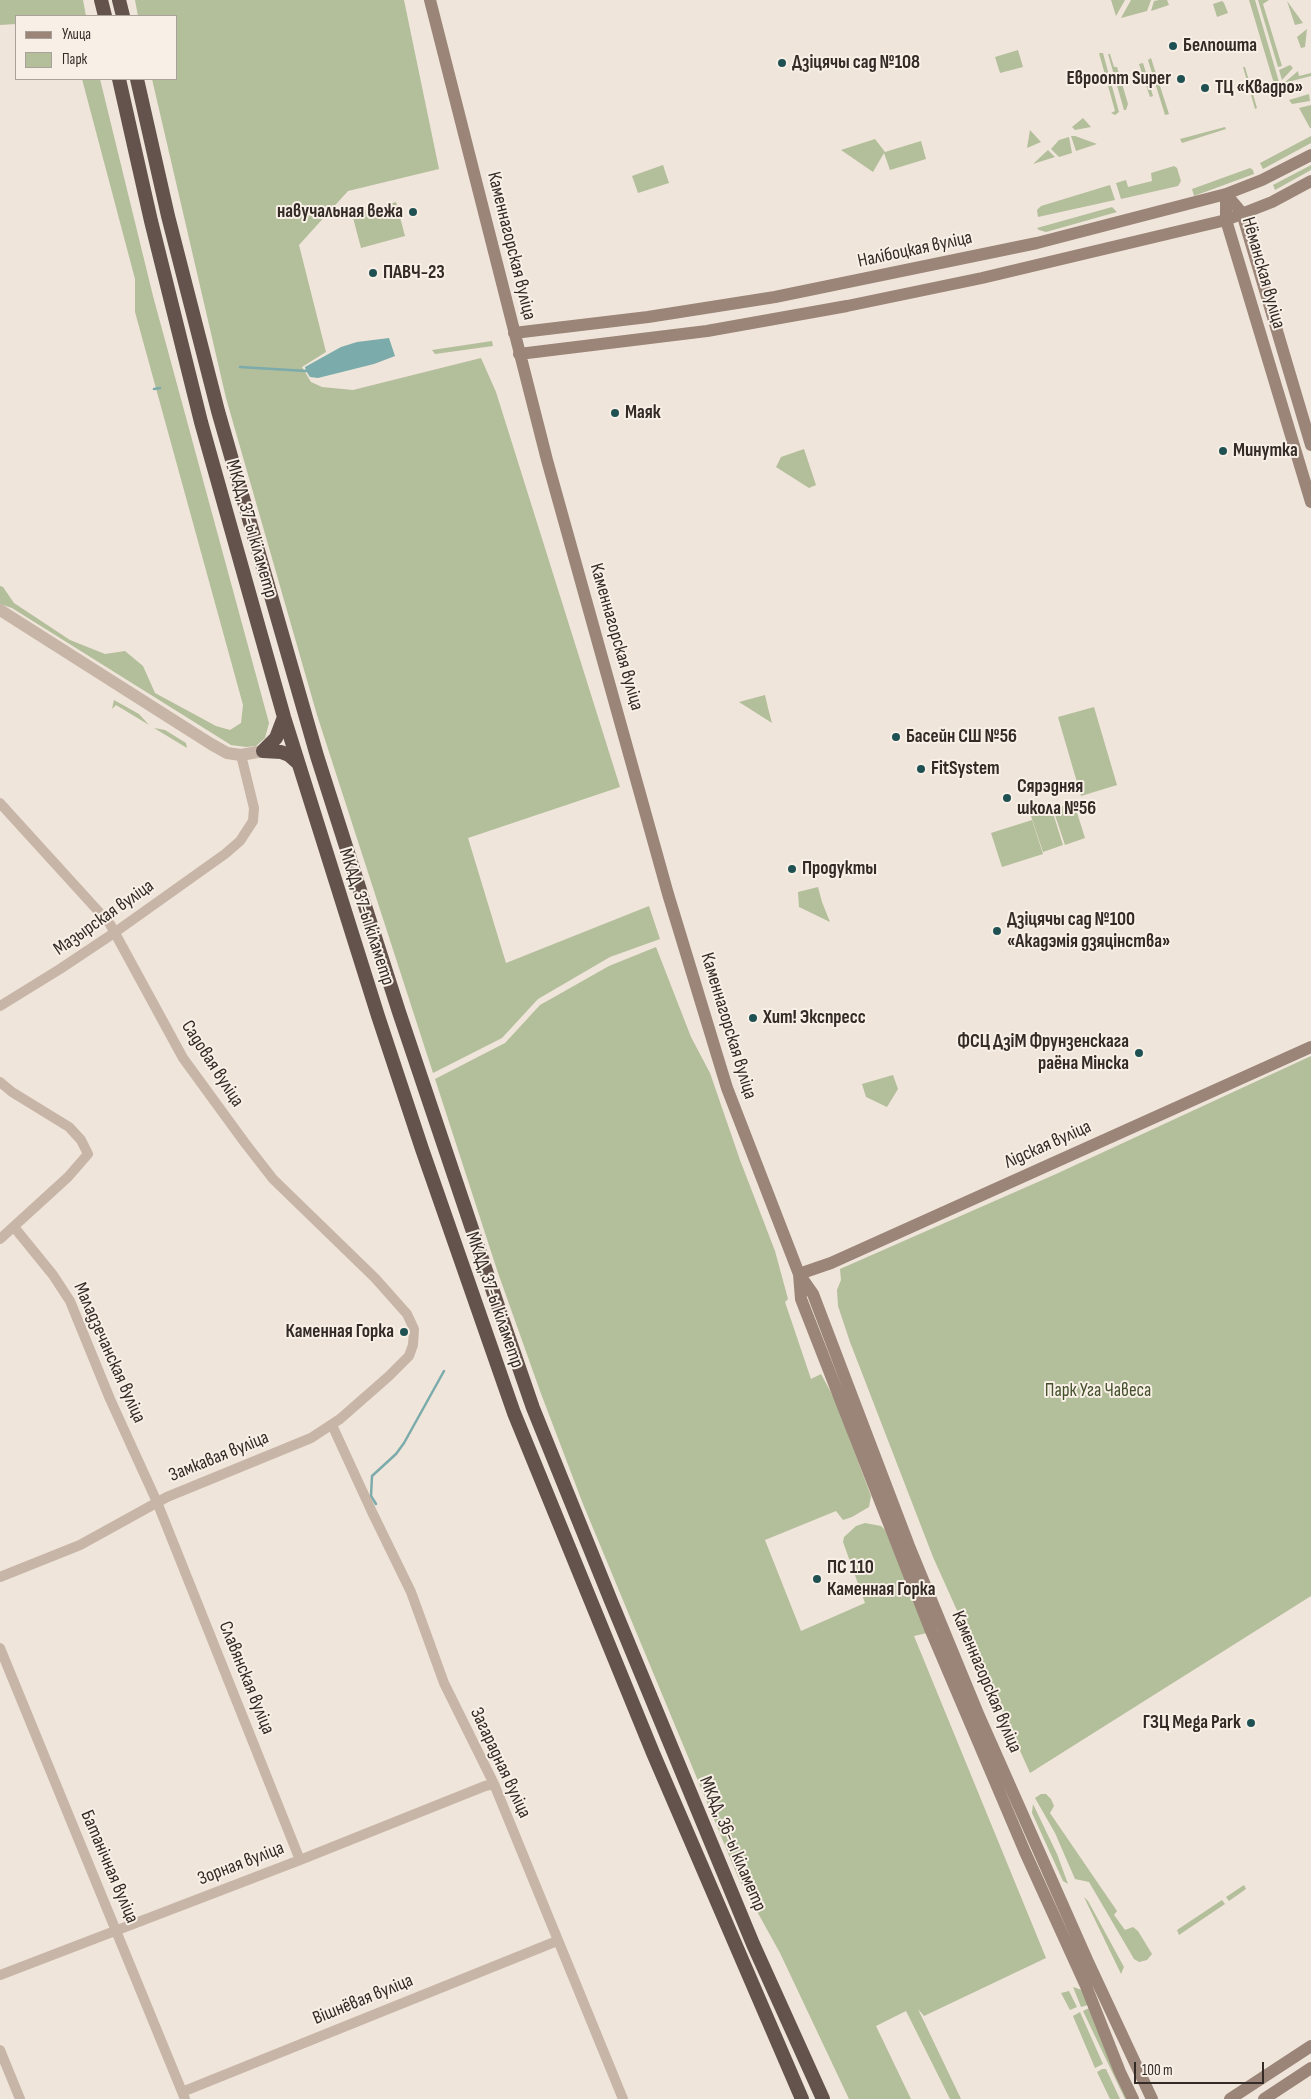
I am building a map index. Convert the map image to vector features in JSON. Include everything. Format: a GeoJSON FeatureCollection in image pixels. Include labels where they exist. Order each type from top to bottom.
{"type":"FeatureCollection","features":[{"type":"Feature","properties":{"kind":"highway"},"geometry":{"type":"LineString","coordinates":[[101,0],[105,15]]}},
{"type":"Feature","properties":{"kind":"highway"},"geometry":{"type":"LineString","coordinates":[[119,0],[123,15]]}},
{"type":"Feature","properties":{"kind":"highway","name":"МКАД, 37-ы кіламетр"},"geometry":{"type":"LineString","coordinates":[[119,80],[151,221],[201,422],[298,763],[378,1016],[480,1317],[514,1413],[592,1608]]}},
{"type":"Feature","properties":{"kind":"highway","name":"МКАД, 37-ы кіламетр"},"geometry":{"type":"LineString","coordinates":[[137,80],[168,216],[218,411],[323,775],[402,1020],[533,1408],[611,1601]]}},
{"type":"Feature","properties":{"kind":"highway"},"geometry":{"type":"LineString","coordinates":[[264,752],[276,738],[284,717]]}},
{"type":"Feature","properties":{"kind":"highway"},"geometry":{"type":"LineString","coordinates":[[264,752],[281,752],[289,755],[298,763]]}},
{"type":"Feature","properties":{"kind":"highway","name":"МКАД, 36-ы кіламетр"},"geometry":{"type":"LineString","coordinates":[[611,1601],[753,1944],[823,2099]]}},
{"type":"Feature","properties":{"kind":"highway","name":"МКАД, 36-ы кіламетр"},"geometry":{"type":"LineString","coordinates":[[592,1608],[731,1940],[802,2099]]}},
{"type":"Feature","properties":{"kind":"main road","name":"Каменнагорская вуліца"},"geometry":{"type":"LineString","coordinates":[[430,0],[519,354],[578,575],[705,1018],[730,1097],[799,1274],[802,1299],[917,1596],[1025,1852],[1086,1986],[1120,2072],[1133,2099]]}},
{"type":"Feature","properties":{"kind":"main road","name":"Налібоцкая вуліца"},"geometry":{"type":"LineString","coordinates":[[514,333],[674,314],[842,284],[1037,243],[1226,194],[1262,180],[1311,155]]}},
{"type":"Feature","properties":{"kind":"main road"},"geometry":{"type":"LineString","coordinates":[[519,354],[688,334],[847,306],[982,278],[1226,220],[1272,202],[1311,181]]}},
{"type":"Feature","properties":{"kind":"main road","name":"Нёманская вуліца"},"geometry":{"type":"LineString","coordinates":[[1226,194],[1242,213],[1311,445]]}},
{"type":"Feature","properties":{"kind":"main road","name":"Нёманская вуліца"},"geometry":{"type":"LineString","coordinates":[[1226,194],[1226,220],[1311,502]]}},
{"type":"Feature","properties":{"kind":"main road","name":"Лідская вуліца"},"geometry":{"type":"LineString","coordinates":[[799,1274],[831,1263],[1311,1047]]}},
{"type":"Feature","properties":{"kind":"main road","name":"Каменнагорская вуліца"},"geometry":{"type":"LineString","coordinates":[[799,1274],[814,1294],[909,1546],[983,1724],[1061,1902],[1152,2099]]}},
{"type":"Feature","properties":{"kind":"main road"},"geometry":{"type":"LineString","coordinates":[[1230,2099],[1311,2046]]}},
{"type":"Feature","properties":{"kind":"main road"},"geometry":{"type":"LineString","coordinates":[[1264,2099],[1311,2068]]}},
{"type":"Feature","properties":{"kind":"street"},"geometry":{"type":"LineString","coordinates":[[0,610],[210,744],[227,753],[241,755],[264,752]]}},
{"type":"Feature","properties":{"kind":"street","name":"Мазырская вуліца"},"geometry":{"type":"LineString","coordinates":[[0,1006],[114,933],[225,854],[240,841],[253,821],[254,808],[241,755]]}},
{"type":"Feature","properties":{"kind":"street","name":"Садовая вуліца"},"geometry":{"type":"LineString","coordinates":[[0,804],[96,907],[114,933],[183,1058],[212,1101],[273,1179],[375,1278],[406,1314],[414,1329]]}},
{"type":"Feature","properties":{"kind":"street"},"geometry":{"type":"LineString","coordinates":[[0,1082],[12,1092],[69,1126],[81,1140],[88,1154],[68,1177],[0,1239]]}},
{"type":"Feature","properties":{"kind":"street","name":"Маладзечанская вуліца"},"geometry":{"type":"LineString","coordinates":[[14,1227],[53,1275],[70,1301],[110,1399],[158,1506]]}},
{"type":"Feature","properties":{"kind":"street","name":"Замкавая вуліца"},"geometry":{"type":"LineString","coordinates":[[0,1577],[80,1545],[158,1506],[290,1448],[332,1425],[390,1376],[409,1356],[414,1345],[414,1329]]}},
{"type":"Feature","properties":{"kind":"street","name":"Загарадная вуліца"},"geometry":{"type":"LineString","coordinates":[[332,1425],[411,1592],[444,1683],[494,1784],[620,2098]]}},
{"type":"Feature","properties":{"kind":"street","name":"Славянская вуліца"},"geometry":{"type":"LineString","coordinates":[[158,1506],[300,1860]]}},
{"type":"Feature","properties":{"kind":"street","name":"Батанічная вуліца"},"geometry":{"type":"LineString","coordinates":[[0,1648],[117,1930],[183,2096]]}},
{"type":"Feature","properties":{"kind":"street","name":"Зорная вуліца"},"geometry":{"type":"LineString","coordinates":[[0,1976],[494,1784]]}},
{"type":"Feature","properties":{"kind":"street","name":"Вішнёвая вуліца"},"geometry":{"type":"LineString","coordinates":[[183,2096],[557,1941]]}},
{"type":"Feature","properties":{"kind":"street"},"geometry":{"type":"LineString","coordinates":[[0,2050],[20,2099]]}},
{"type":"Feature","properties":{"kind":"green space"},"geometry":{"type":"Polygon","coordinates":[[[0,0],[83,0],[86,15],[15,15],[15,24],[0,25],[0,0]]]}},
{"type":"Feature","properties":{"kind":"green space"},"geometry":{"type":"Polygon","coordinates":[[[135,0],[404,0],[439,169],[348,191],[299,245],[326,352],[302,367],[311,382],[322,387],[353,390],[481,358],[496,392],[620,787],[468,838],[506,963],[649,906],[660,939],[610,957],[538,999],[502,1038],[433,1073],[317,715],[226,398],[152,80],[178,80],[178,15],[138,15],[135,0]]]}},
{"type":"Feature","properties":{"kind":"green space"},"geometry":{"type":"Polygon","coordinates":[[[1111,0],[1125,0],[1116,16],[1111,0]]]}},
{"type":"Feature","properties":{"kind":"green space"},"geometry":{"type":"Polygon","coordinates":[[[1131,0],[1151,0],[1147,11],[1121,18],[1131,0]]]}},
{"type":"Feature","properties":{"kind":"green space"},"geometry":{"type":"Polygon","coordinates":[[[1167,0],[1169,5],[1151,11],[1154,1],[1167,0]]]}},
{"type":"Feature","properties":{"kind":"green space"},"geometry":{"type":"Polygon","coordinates":[[[1249,0],[1255,0],[1279,82],[1275,87],[1249,0]]]}},
{"type":"Feature","properties":{"kind":"green space"},"geometry":{"type":"Polygon","coordinates":[[[1258,0],[1269,0],[1263,4],[1282,66],[1278,67],[1258,0]]]}},
{"type":"Feature","properties":{"kind":"green space"},"geometry":{"type":"Polygon","coordinates":[[[1222,1],[1228,13],[1217,17],[1213,4],[1222,1]]]}},
{"type":"Feature","properties":{"kind":"green space"},"geometry":{"type":"Polygon","coordinates":[[[1287,1],[1303,23],[1295,25],[1287,1]]]}},
{"type":"Feature","properties":{"kind":"green space"},"geometry":{"type":"Polygon","coordinates":[[[1307,29],[1305,47],[1301,48],[1297,37],[1307,29]]]}},
{"type":"Feature","properties":{"kind":"green space"},"geometry":{"type":"Polygon","coordinates":[[[1018,50],[1023,67],[1000,73],[995,57],[1018,50]]]}},
{"type":"Feature","properties":{"kind":"green space"},"geometry":{"type":"Polygon","coordinates":[[[1099,53],[1103,53],[1119,112],[1115,115],[1111,113],[1115,111],[1099,53]]]}},
{"type":"Feature","properties":{"kind":"green space"},"geometry":{"type":"Polygon","coordinates":[[[1108,54],[1110,54],[1114,67],[1117,67],[1128,104],[1126,110],[1124,110],[1108,54]]]}},
{"type":"Feature","properties":{"kind":"green space"},"geometry":{"type":"Polygon","coordinates":[[[1151,58],[1169,114],[1165,115],[1148,60],[1151,58]]]}},
{"type":"Feature","properties":{"kind":"green space"},"geometry":{"type":"Polygon","coordinates":[[[1143,63],[1153,96],[1150,97],[1139,64],[1143,63]]]}},
{"type":"Feature","properties":{"kind":"green space"},"geometry":{"type":"Polygon","coordinates":[[[1290,65],[1293,68],[1282,80],[1279,70],[1290,65]]]}},
{"type":"Feature","properties":{"kind":"green space"},"geometry":{"type":"Polygon","coordinates":[[[1243,67],[1245,67],[1257,108],[1255,109],[1243,67]]]}},
{"type":"Feature","properties":{"kind":"green space"},"geometry":{"type":"Polygon","coordinates":[[[1298,71],[1299,76],[1311,73],[1311,76],[1284,83],[1298,71]]]}},
{"type":"Feature","properties":{"kind":"green space"},"geometry":{"type":"Polygon","coordinates":[[[82,80],[100,80],[153,296],[269,723],[265,738],[256,746],[231,745],[12,608],[0,604],[0,586],[3,587],[14,603],[70,640],[105,654],[125,651],[143,666],[155,693],[216,726],[230,730],[241,723],[243,705],[135,312],[135,279],[82,80]]]}},
{"type":"Feature","properties":{"kind":"green space"},"geometry":{"type":"Polygon","coordinates":[[[1309,94],[1310,101],[1292,104],[1289,100],[1309,94]]]}},
{"type":"Feature","properties":{"kind":"green space"},"geometry":{"type":"Polygon","coordinates":[[[1311,105],[1311,128],[1310,128],[1299,108],[1311,105]]]}},
{"type":"Feature","properties":{"kind":"green space"},"geometry":{"type":"Polygon","coordinates":[[[1083,118],[1091,127],[1075,130],[1072,127],[1083,118]]]}},
{"type":"Feature","properties":{"kind":"green space"},"geometry":{"type":"Polygon","coordinates":[[[1225,127],[1226,129],[1182,143],[1180,139],[1225,127]]]}},
{"type":"Feature","properties":{"kind":"green space"},"geometry":{"type":"Polygon","coordinates":[[[1030,130],[1041,142],[1027,148],[1030,130]]]}},
{"type":"Feature","properties":{"kind":"green space"},"geometry":{"type":"Polygon","coordinates":[[[1071,136],[1075,136],[1097,144],[1076,151],[1071,136]]]}},
{"type":"Feature","properties":{"kind":"green space"},"geometry":{"type":"Polygon","coordinates":[[[1311,136],[1311,143],[1263,169],[1260,163],[1311,136]]]}},
{"type":"Feature","properties":{"kind":"green space"},"geometry":{"type":"Polygon","coordinates":[[[1069,137],[1072,153],[1059,157],[1051,149],[1059,140],[1069,137]]]}},
{"type":"Feature","properties":{"kind":"green space"},"geometry":{"type":"Polygon","coordinates":[[[875,139],[885,152],[921,141],[926,159],[890,170],[884,153],[873,172],[841,150],[875,139]]]}},
{"type":"Feature","properties":{"kind":"green space"},"geometry":{"type":"Polygon","coordinates":[[[1048,150],[1055,157],[1033,164],[1048,150]]]}},
{"type":"Feature","properties":{"kind":"green space"},"geometry":{"type":"Polygon","coordinates":[[[663,165],[669,183],[638,193],[632,176],[663,165]]]}},
{"type":"Feature","properties":{"kind":"green space"},"geometry":{"type":"Polygon","coordinates":[[[1311,165],[1311,170],[1275,190],[1273,185],[1311,165]]]}},
{"type":"Feature","properties":{"kind":"green space"},"geometry":{"type":"Polygon","coordinates":[[[1174,166],[1177,168],[1181,181],[1178,186],[1121,199],[1116,183],[1126,180],[1128,187],[1152,181],[1151,173],[1174,166]]]}},
{"type":"Feature","properties":{"kind":"green space"},"geometry":{"type":"Polygon","coordinates":[[[1250,168],[1254,174],[1194,196],[1192,189],[1250,168]]]}},
{"type":"Feature","properties":{"kind":"green space"},"geometry":{"type":"Polygon","coordinates":[[[1110,185],[1115,200],[1038,217],[1037,210],[1041,206],[1110,185]]]}},
{"type":"Feature","properties":{"kind":"green space"},"geometry":{"type":"Polygon","coordinates":[[[396,202],[405,236],[361,248],[352,214],[396,202]]]}},
{"type":"Feature","properties":{"kind":"green space"},"geometry":{"type":"Polygon","coordinates":[[[1112,207],[1117,212],[1046,232],[1037,228],[1112,207]]]}},
{"type":"Feature","properties":{"kind":"green space"},"geometry":{"type":"Polygon","coordinates":[[[492,341],[493,346],[435,354],[432,350],[492,341]]]}},
{"type":"Feature","properties":{"kind":"green space"},"geometry":{"type":"Polygon","coordinates":[[[804,449],[816,485],[809,488],[776,467],[781,457],[804,449]]]}},
{"type":"Feature","properties":{"kind":"green space"},"geometry":{"type":"Polygon","coordinates":[[[765,695],[768,708],[772,723],[739,702],[765,695]]]}},
{"type":"Feature","properties":{"kind":"green space"},"geometry":{"type":"Polygon","coordinates":[[[114,700],[139,714],[149,725],[116,705],[112,709],[114,700]]]}},
{"type":"Feature","properties":{"kind":"green space"},"geometry":{"type":"Polygon","coordinates":[[[1094,707],[1117,785],[1081,796],[1058,717],[1094,707]]]}},
{"type":"Feature","properties":{"kind":"green space"},"geometry":{"type":"Polygon","coordinates":[[[154,728],[165,730],[186,743],[187,748],[154,728]]]}},
{"type":"Feature","properties":{"kind":"green space"},"geometry":{"type":"Polygon","coordinates":[[[1074,803],[1085,838],[1065,845],[1053,809],[1074,803]]]}},
{"type":"Feature","properties":{"kind":"green space"},"geometry":{"type":"Polygon","coordinates":[[[1052,810],[1063,845],[1043,852],[1031,816],[1052,810]]]}},
{"type":"Feature","properties":{"kind":"green space"},"geometry":{"type":"Polygon","coordinates":[[[1032,820],[1043,854],[1002,867],[991,833],[1032,820]]]}},
{"type":"Feature","properties":{"kind":"green space"},"geometry":{"type":"Polygon","coordinates":[[[818,887],[830,922],[799,907],[798,892],[818,887]]]}},
{"type":"Feature","properties":{"kind":"green space"},"geometry":{"type":"Polygon","coordinates":[[[656,947],[691,1037],[710,1073],[740,1160],[775,1251],[788,1299],[785,1302],[811,1379],[821,1374],[835,1400],[871,1496],[869,1507],[852,1517],[843,1520],[836,1511],[765,1540],[801,1631],[865,1603],[843,1542],[844,1537],[856,1526],[865,1523],[881,1526],[885,1530],[927,1633],[914,1636],[1046,1958],[924,2016],[918,2009],[961,2099],[950,2099],[906,2011],[876,2026],[911,2099],[849,2099],[780,1953],[738,1877],[583,1504],[497,1270],[435,1079],[505,1043],[540,1005],[609,966],[656,947]]]}},
{"type":"Feature","properties":{"kind":"green space","name":"Парк Уга Чавеса"},"geometry":{"type":"Polygon","coordinates":[[[1311,1056],[1311,1596],[1030,1773],[933,1557],[850,1342],[838,1306],[837,1290],[841,1280],[840,1269],[1056,1174],[1311,1056]]]}},
{"type":"Feature","properties":{"kind":"green space"},"geometry":{"type":"Polygon","coordinates":[[[893,1075],[898,1089],[887,1107],[866,1097],[862,1084],[893,1075]]]}},
{"type":"Feature","properties":{"kind":"green space"},"geometry":{"type":"Polygon","coordinates":[[[1041,1794],[1046,1794],[1051,1799],[1054,1806],[1050,1813],[1117,1911],[1114,1915],[1125,1930],[1133,1927],[1138,1931],[1152,1954],[1147,1960],[1139,1962],[1134,1959],[1089,1882],[1075,1879],[1055,1833],[1035,1798],[1041,1794]]]}},
{"type":"Feature","properties":{"kind":"green space"},"geometry":{"type":"Polygon","coordinates":[[[1033,1804],[1057,1854],[1068,1884],[1063,1881],[1032,1813],[1033,1804]]]}},
{"type":"Feature","properties":{"kind":"green space"},"geometry":{"type":"Polygon","coordinates":[[[1244,1885],[1246,1889],[1229,1901],[1226,1897],[1244,1885]]]}},
{"type":"Feature","properties":{"kind":"green space"},"geometry":{"type":"Polygon","coordinates":[[[1084,1897],[1124,1967],[1121,1974],[1084,1897]]]}},
{"type":"Feature","properties":{"kind":"green space"},"geometry":{"type":"Polygon","coordinates":[[[1222,1900],[1225,1904],[1179,1935],[1177,1930],[1222,1900]]]}},
{"type":"Feature","properties":{"kind":"green space"},"geometry":{"type":"Polygon","coordinates":[[[1073,1987],[1082,1990],[1088,2005],[1081,2007],[1073,1987]]]}},
{"type":"Feature","properties":{"kind":"green space"},"geometry":{"type":"Polygon","coordinates":[[[1069,1991],[1077,2007],[1070,2010],[1061,1993],[1069,1991]]]}},
{"type":"Feature","properties":{"kind":"green space"},"geometry":{"type":"Polygon","coordinates":[[[1089,2008],[1128,2099],[1125,2099],[1083,2011],[1089,2008]]]}},
{"type":"Feature","properties":{"kind":"green space"},"geometry":{"type":"Polygon","coordinates":[[[1080,2012],[1103,2064],[1095,2068],[1073,2016],[1080,2012]]]}},
{"type":"Feature","properties":{"kind":"green space"},"geometry":{"type":"Polygon","coordinates":[[[1106,2069],[1120,2099],[1110,2099],[1097,2072],[1106,2069]]]}},
{"type":"Feature","properties":{"kind":"water"},"geometry":{"type":"Polygon","coordinates":[[[389,338],[395,356],[374,364],[318,378],[310,377],[306,371],[305,367],[341,347],[357,342],[389,338]]]}},
{"type":"Feature","properties":{"kind":"waterway"},"geometry":{"type":"LineString","coordinates":[[240,367],[306,371]]}},
{"type":"Feature","properties":{"kind":"waterway"},"geometry":{"type":"LineString","coordinates":[[154,389],[160,388]]}},
{"type":"Feature","properties":{"kind":"waterway"},"geometry":{"type":"LineString","coordinates":[[376,1504],[371,1496],[372,1476],[396,1454],[404,1443],[444,1371]]}},
{"type":"Feature","properties":{"kind":"place","name":"Белпошта"},"geometry":{"type":"Point","coordinates":[1173,46]}},
{"type":"Feature","properties":{"kind":"place","name":"Дзіцячы сад №108"},"geometry":{"type":"Point","coordinates":[782,63]}},
{"type":"Feature","properties":{"kind":"place","name":"Евроопт Super"},"geometry":{"type":"Point","coordinates":[1181,79]}},
{"type":"Feature","properties":{"kind":"place","name":"ТЦ «Квадро»"},"geometry":{"type":"Point","coordinates":[1205,88]}},
{"type":"Feature","properties":{"kind":"place","name":"навучальная вежа"},"geometry":{"type":"Point","coordinates":[413,212]}},
{"type":"Feature","properties":{"kind":"place","name":"ПАВЧ-23"},"geometry":{"type":"Point","coordinates":[373,273]}},
{"type":"Feature","properties":{"kind":"place","name":"Маяк"},"geometry":{"type":"Point","coordinates":[615,413]}},
{"type":"Feature","properties":{"kind":"place","name":"Минутка"},"geometry":{"type":"Point","coordinates":[1223,451]}},
{"type":"Feature","properties":{"kind":"place","name":"Басейн СШ №56"},"geometry":{"type":"Point","coordinates":[896,737]}},
{"type":"Feature","properties":{"kind":"place","name":"FitSystem"},"geometry":{"type":"Point","coordinates":[921,769]}},
{"type":"Feature","properties":{"kind":"place","name":"Сярэдняя школа №56"},"geometry":{"type":"Point","coordinates":[1007,798]}},
{"type":"Feature","properties":{"kind":"place","name":"Продукты"},"geometry":{"type":"Point","coordinates":[792,869]}},
{"type":"Feature","properties":{"kind":"place","name":"Дзіцячы сад №100 «Акадэмія дзяцінства»"},"geometry":{"type":"Point","coordinates":[997,931]}},
{"type":"Feature","properties":{"kind":"place","name":"Хит! Экспресс"},"geometry":{"type":"Point","coordinates":[753,1018]}},
{"type":"Feature","properties":{"kind":"place","name":"ФСЦ ДзіМ Фрунзенскага раёна Мінска"},"geometry":{"type":"Point","coordinates":[1139,1053]}},
{"type":"Feature","properties":{"kind":"place","name":"Каменная Горка"},"geometry":{"type":"Point","coordinates":[404,1332]}},
{"type":"Feature","properties":{"kind":"place","name":"ПС 110 Каменная Горка"},"geometry":{"type":"Point","coordinates":[817,1579]}},
{"type":"Feature","properties":{"kind":"place","name":"ГЗЦ Mega Park"},"geometry":{"type":"Point","coordinates":[1251,1723]}}]}
